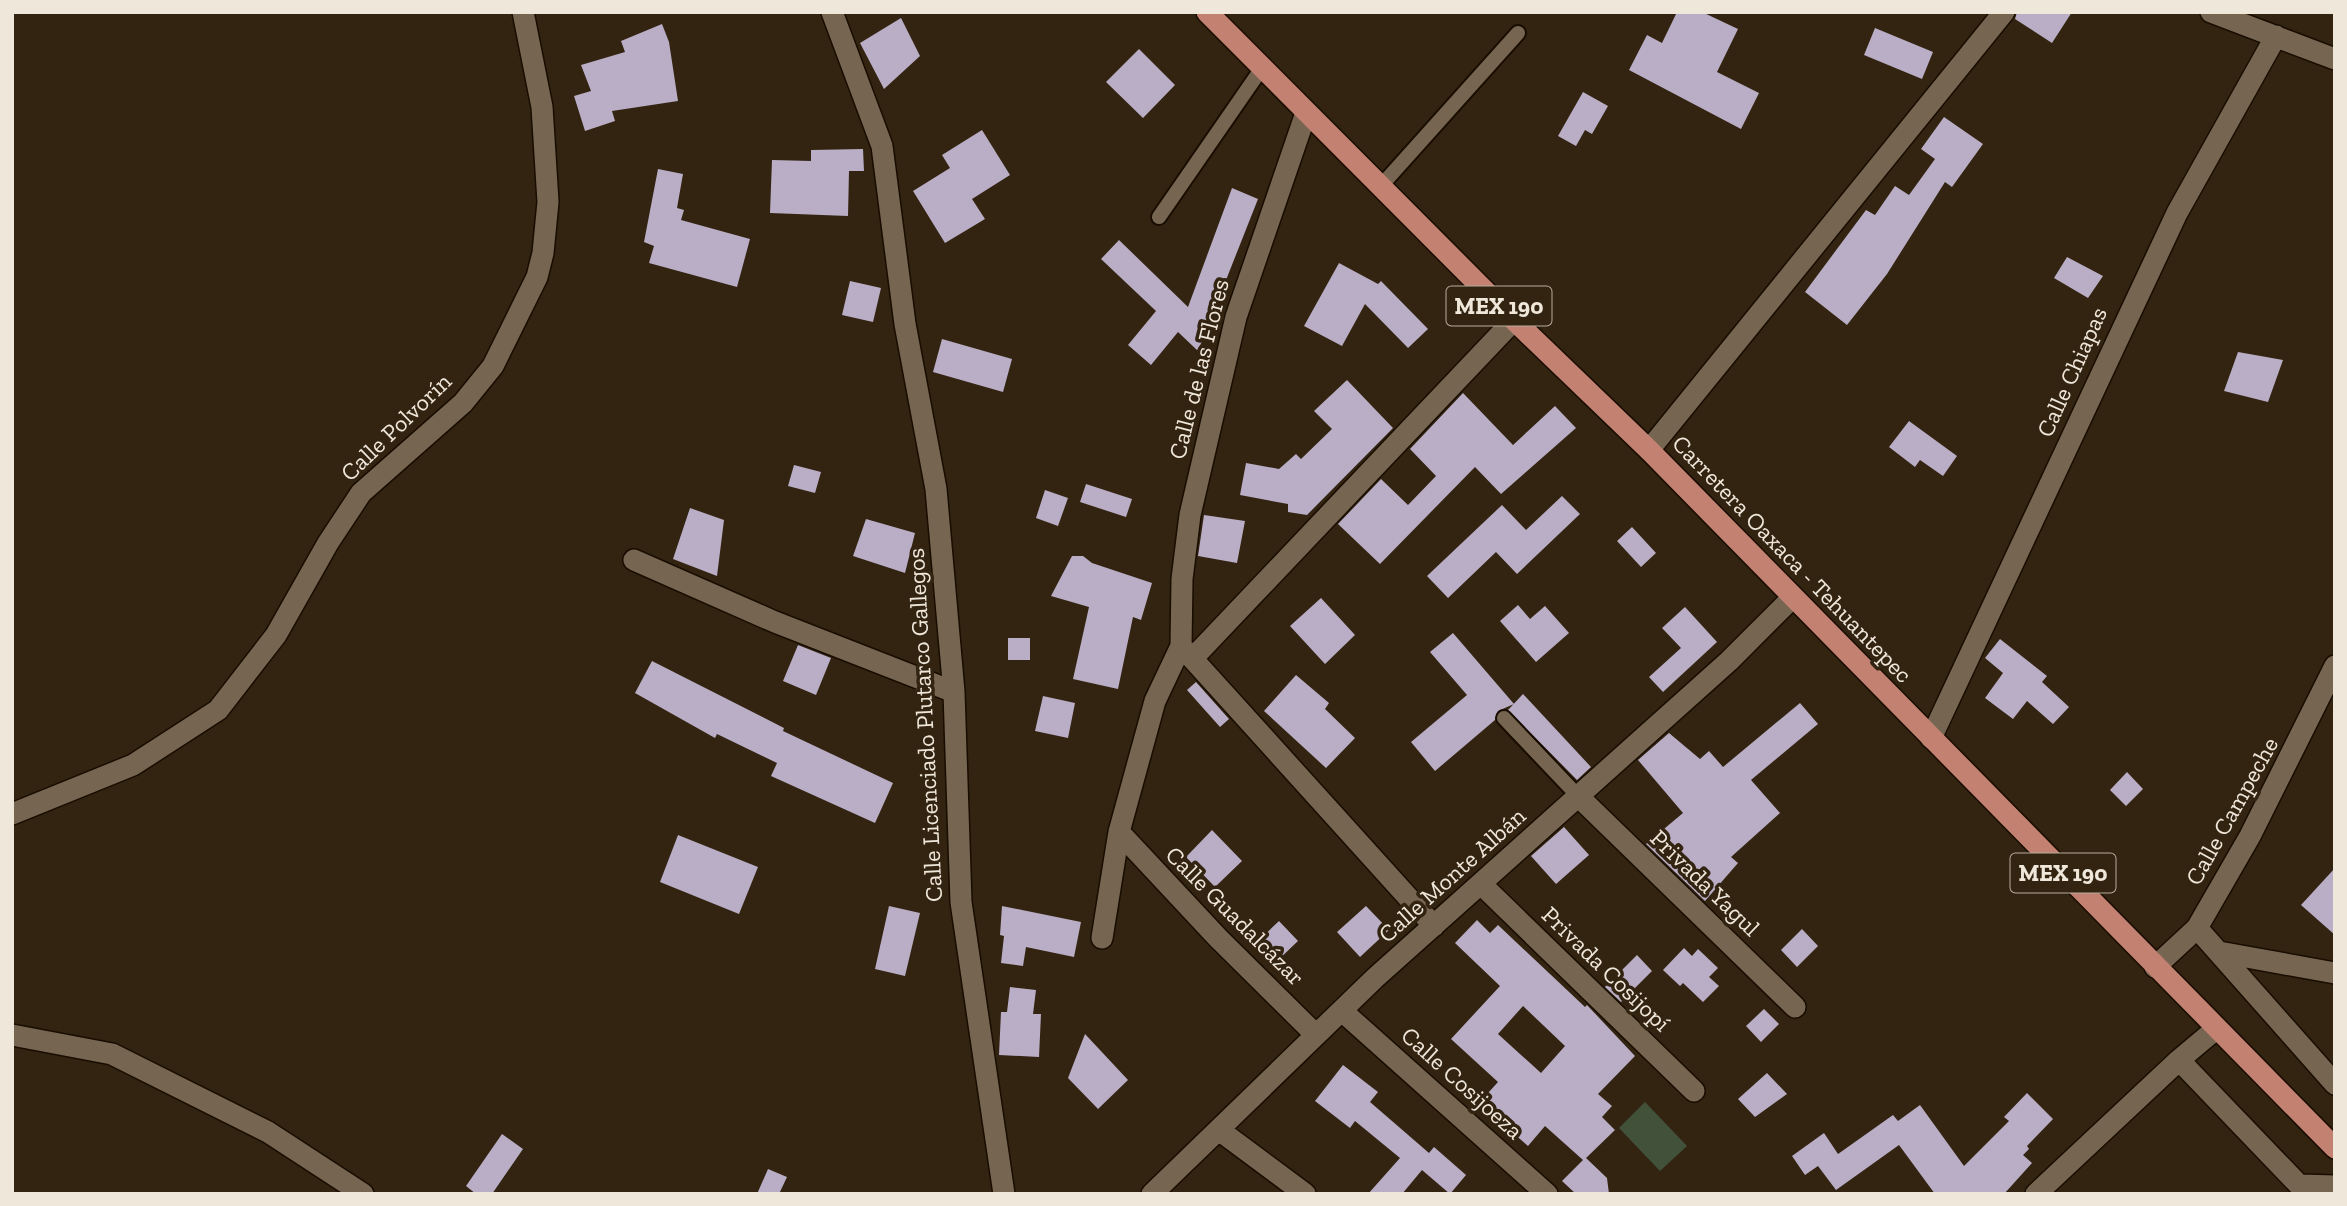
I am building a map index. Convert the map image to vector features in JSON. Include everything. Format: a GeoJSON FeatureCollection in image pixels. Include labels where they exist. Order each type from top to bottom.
{"type":"FeatureCollection","features":[{"type":"Feature","properties":{"kind":"main road","name":"Carretera Oaxaca - Tehuantepec"},"geometry":{"type":"LineString","coordinates":[[1207,12],[1514,320],[1649,450],[1791,599],[2335,1148]]}},
{"type":"Feature","properties":{"kind":"street","name":"Calle Polvorín"},"geometry":{"type":"LineString","coordinates":[[12,814],[133,765],[218,710],[276,635],[328,542],[361,493],[463,403],[493,366],[537,276],[543,253],[548,202],[542,107],[523,12]]}},
{"type":"Feature","properties":{"kind":"street","name":"Calle Licenciado Plutarco Gallegos"},"geometry":{"type":"LineString","coordinates":[[832,12],[882,146],[905,324],[936,489],[954,692],[961,902],[1004,1194]]}},
{"type":"Feature","properties":{"kind":"street"},"geometry":{"type":"LineString","coordinates":[[1649,450],[2004,12]]}},
{"type":"Feature","properties":{"kind":"street"},"geometry":{"type":"LineString","coordinates":[[2211,12],[2335,59]]}},
{"type":"Feature","properties":{"kind":"street","name":"Calle Chiapas"},"geometry":{"type":"LineString","coordinates":[[1931,738],[2165,236],[2276,36]]}},
{"type":"Feature","properties":{"kind":"street","name":"Calle de las Flores"},"geometry":{"type":"LineString","coordinates":[[1187,652],[1182,579],[1190,515],[1233,330],[1306,113]]}},
{"type":"Feature","properties":{"kind":"street","name":"Calle de las Flores"},"geometry":{"type":"LineString","coordinates":[[1102,938],[1119,832],[1155,701],[1187,652],[1514,320]]}},
{"type":"Feature","properties":{"kind":"street"},"geometry":{"type":"LineString","coordinates":[[634,560],[775,622],[954,692]]}},
{"type":"Feature","properties":{"kind":"street","name":"Calle Monte Albán"},"geometry":{"type":"LineString","coordinates":[[1152,1194],[1316,1035],[1729,661],[1791,599]]}},
{"type":"Feature","properties":{"kind":"street"},"geometry":{"type":"LineString","coordinates":[[1187,652],[1434,926]]}},
{"type":"Feature","properties":{"kind":"street","name":"Calle Campeche"},"geometry":{"type":"LineString","coordinates":[[2155,967],[2197,928],[2250,836],[2335,666]]}},
{"type":"Feature","properties":{"kind":"street","name":"Privada Yagul"},"geometry":{"type":"LineString","coordinates":[[1579,797],[1794,1007]]}},
{"type":"Feature","properties":{"kind":"street","name":"Calle Guadalcázar"},"geometry":{"type":"LineString","coordinates":[[1119,832],[1218,938],[1316,1035]]}},
{"type":"Feature","properties":{"kind":"street","name":"Privada Cosijopí"},"geometry":{"type":"LineString","coordinates":[[1481,884],[1694,1091]]}},
{"type":"Feature","properties":{"kind":"street"},"geometry":{"type":"LineString","coordinates":[[2197,928],[2335,1084]]}},
{"type":"Feature","properties":{"kind":"street"},"geometry":{"type":"LineString","coordinates":[[2219,952],[2335,973]]}},
{"type":"Feature","properties":{"kind":"street","name":"Calle Cosijoeza"},"geometry":{"type":"LineString","coordinates":[[1342,1011],[1547,1194]]}},
{"type":"Feature","properties":{"kind":"street"},"geometry":{"type":"LineString","coordinates":[[2036,1194],[2179,1060],[2216,1029]]}},
{"type":"Feature","properties":{"kind":"street"},"geometry":{"type":"LineString","coordinates":[[12,1035],[112,1054],[268,1132],[363,1194]]}},
{"type":"Feature","properties":{"kind":"street"},"geometry":{"type":"LineString","coordinates":[[2179,1060],[2299,1185],[2335,1186]]}},
{"type":"Feature","properties":{"kind":"street"},"geometry":{"type":"LineString","coordinates":[[1219,1130],[1305,1194]]}},
{"type":"Feature","properties":{"kind":"lane"},"geometry":{"type":"LineString","coordinates":[[1380,187],[1518,33]]}},
{"type":"Feature","properties":{"kind":"lane"},"geometry":{"type":"LineString","coordinates":[[1159,216],[1262,68]]}},
{"type":"Feature","properties":{"kind":"lane"},"geometry":{"type":"LineString","coordinates":[[1504,718],[1579,797]]}},
{"type":"Feature","properties":{"kind":"green space"},"geometry":{"type":"Polygon","coordinates":[[[1645,1102],[1687,1146],[1660,1171],[1619,1128],[1645,1102]]]}},
{"type":"Feature","properties":{"kind":"building"},"geometry":{"type":"Polygon","coordinates":[[[1677,12],[1702,12],[1738,29],[1717,72],[1759,93],[1741,129],[1629,70],[1647,35],[1662,43],[1677,12]]]}},
{"type":"Feature","properties":{"kind":"building"},"geometry":{"type":"Polygon","coordinates":[[[2017,12],[2072,12],[2052,43],[2015,19],[2017,12]]]}},
{"type":"Feature","properties":{"kind":"building"},"geometry":{"type":"Polygon","coordinates":[[[901,18],[920,56],[884,89],[860,43],[901,18]]]}},
{"type":"Feature","properties":{"kind":"building"},"geometry":{"type":"Polygon","coordinates":[[[662,24],[669,42],[678,101],[612,111],[615,121],[585,131],[574,96],[591,91],[581,65],[625,52],[621,41],[662,24]]]}},
{"type":"Feature","properties":{"kind":"building"},"geometry":{"type":"Polygon","coordinates":[[[1875,28],[1933,52],[1922,79],[1864,55],[1875,28]]]}},
{"type":"Feature","properties":{"kind":"building"},"geometry":{"type":"Polygon","coordinates":[[[1139,49],[1175,85],[1143,118],[1106,82],[1139,49]]]}},
{"type":"Feature","properties":{"kind":"building"},"geometry":{"type":"Polygon","coordinates":[[[1583,92],[1608,106],[1592,134],[1585,130],[1576,146],[1558,136],[1583,92]]]}},
{"type":"Feature","properties":{"kind":"building"},"geometry":{"type":"Polygon","coordinates":[[[1944,117],[1983,144],[1952,187],[1945,182],[1887,274],[1847,325],[1805,292],[1866,210],[1875,215],[1895,186],[1909,195],[1935,159],[1921,149],[1944,117]]]}},
{"type":"Feature","properties":{"kind":"building"},"geometry":{"type":"Polygon","coordinates":[[[982,130],[1010,175],[972,199],[985,219],[945,243],[913,191],[950,168],[942,155],[982,130]]]}},
{"type":"Feature","properties":{"kind":"building"},"geometry":{"type":"Polygon","coordinates":[[[863,149],[864,171],[849,171],[848,216],[770,213],[772,160],[811,161],[811,150],[863,149]]]}},
{"type":"Feature","properties":{"kind":"building"},"geometry":{"type":"Polygon","coordinates":[[[658,169],[683,174],[677,208],[684,210],[681,220],[750,239],[737,287],[649,263],[654,246],[644,242],[658,169]]]}},
{"type":"Feature","properties":{"kind":"building"},"geometry":{"type":"Polygon","coordinates":[[[1232,188],[1258,199],[1198,351],[1178,332],[1151,365],[1128,345],[1156,311],[1101,259],[1119,240],[1188,307],[1232,188]]]}},
{"type":"Feature","properties":{"kind":"building"},"geometry":{"type":"Polygon","coordinates":[[[2067,257],[2103,276],[2088,298],[2054,278],[2067,257]]]}},
{"type":"Feature","properties":{"kind":"building"},"geometry":{"type":"Polygon","coordinates":[[[1339,263],[1378,284],[1381,281],[1428,329],[1408,348],[1365,304],[1342,346],[1304,326],[1339,263]]]}},
{"type":"Feature","properties":{"kind":"building"},"geometry":{"type":"Polygon","coordinates":[[[850,281],[881,288],[873,322],[842,315],[850,281]]]}},
{"type":"Feature","properties":{"kind":"building"},"geometry":{"type":"Polygon","coordinates":[[[942,339],[1012,359],[1003,392],[933,372],[942,339]]]}},
{"type":"Feature","properties":{"kind":"building"},"geometry":{"type":"Polygon","coordinates":[[[2238,352],[2283,360],[2268,402],[2224,391],[2238,352]]]}},
{"type":"Feature","properties":{"kind":"building"},"geometry":{"type":"Polygon","coordinates":[[[1347,380],[1393,428],[1307,515],[1288,512],[1288,504],[1240,495],[1246,463],[1279,469],[1296,454],[1301,459],[1332,429],[1314,411],[1347,380]]]}},
{"type":"Feature","properties":{"kind":"building"},"geometry":{"type":"Polygon","coordinates":[[[1463,393],[1513,445],[1555,406],[1576,428],[1501,494],[1475,467],[1380,564],[1338,524],[1381,479],[1408,505],[1436,476],[1410,449],[1463,393]]]}},
{"type":"Feature","properties":{"kind":"building"},"geometry":{"type":"Polygon","coordinates":[[[1909,421],[1957,456],[1943,476],[1920,460],[1915,467],[1889,447],[1909,421]]]}},
{"type":"Feature","properties":{"kind":"building"},"geometry":{"type":"Polygon","coordinates":[[[794,465],[821,472],[815,493],[788,486],[794,465]]]}},
{"type":"Feature","properties":{"kind":"building"},"geometry":{"type":"Polygon","coordinates":[[[1086,484],[1132,499],[1126,517],[1080,502],[1086,484]]]}},
{"type":"Feature","properties":{"kind":"building"},"geometry":{"type":"Polygon","coordinates":[[[1045,490],[1068,498],[1058,526],[1036,518],[1045,490]]]}},
{"type":"Feature","properties":{"kind":"building"},"geometry":{"type":"Polygon","coordinates":[[[1562,496],[1580,514],[1517,574],[1496,552],[1448,598],[1427,576],[1502,505],[1526,530],[1562,496]]]}},
{"type":"Feature","properties":{"kind":"building"},"geometry":{"type":"Polygon","coordinates":[[[690,508],[724,520],[717,576],[673,559],[690,508]]]}},
{"type":"Feature","properties":{"kind":"building"},"geometry":{"type":"Polygon","coordinates":[[[1204,515],[1245,521],[1237,563],[1198,556],[1204,515]]]}},
{"type":"Feature","properties":{"kind":"building"},"geometry":{"type":"Polygon","coordinates":[[[866,519],[915,533],[905,573],[853,556],[866,519]]]}},
{"type":"Feature","properties":{"kind":"building"},"geometry":{"type":"Polygon","coordinates":[[[1632,527],[1656,553],[1641,567],[1617,541],[1632,527]]]}},
{"type":"Feature","properties":{"kind":"building"},"geometry":{"type":"Polygon","coordinates":[[[1072,556],[1083,556],[1092,563],[1152,583],[1141,620],[1133,617],[1118,689],[1073,679],[1089,607],[1051,596],[1072,556]]]}},
{"type":"Feature","properties":{"kind":"building"},"geometry":{"type":"Polygon","coordinates":[[[1321,598],[1355,635],[1325,664],[1290,626],[1321,598]]]}},
{"type":"Feature","properties":{"kind":"building"},"geometry":{"type":"Polygon","coordinates":[[[1518,605],[1530,619],[1545,606],[1569,633],[1536,662],[1500,621],[1518,605]]]}},
{"type":"Feature","properties":{"kind":"building"},"geometry":{"type":"Polygon","coordinates":[[[1685,607],[1717,642],[1663,692],[1649,677],[1681,648],[1662,628],[1685,607]]]}},
{"type":"Feature","properties":{"kind":"building"},"geometry":{"type":"Polygon","coordinates":[[[1453,633],[1514,704],[1498,711],[1495,720],[1435,771],[1411,742],[1467,695],[1430,652],[1453,633]]]}},
{"type":"Feature","properties":{"kind":"building"},"geometry":{"type":"Polygon","coordinates":[[[1008,638],[1030,638],[1030,660],[1008,660],[1008,638]]]}},
{"type":"Feature","properties":{"kind":"building"},"geometry":{"type":"Polygon","coordinates":[[[2000,639],[2047,676],[2042,682],[2069,707],[2053,724],[2027,701],[2013,719],[1985,698],[2003,673],[1985,658],[2000,639]]]}},
{"type":"Feature","properties":{"kind":"building"},"geometry":{"type":"Polygon","coordinates":[[[798,645],[831,658],[816,695],[783,681],[798,645]]]}},
{"type":"Feature","properties":{"kind":"building"},"geometry":{"type":"Polygon","coordinates":[[[652,661],[784,728],[783,731],[893,783],[875,823],[771,776],[777,763],[717,734],[715,738],[635,693],[652,661]]]}},
{"type":"Feature","properties":{"kind":"building"},"geometry":{"type":"Polygon","coordinates":[[[1296,675],[1329,703],[1325,709],[1355,738],[1326,768],[1264,711],[1296,675]]]}},
{"type":"Feature","properties":{"kind":"building"},"geometry":{"type":"Polygon","coordinates":[[[1196,682],[1229,719],[1220,727],[1187,690],[1196,682]]]}},
{"type":"Feature","properties":{"kind":"building"},"geometry":{"type":"Polygon","coordinates":[[[1523,694],[1591,767],[1577,780],[1508,710],[1523,694]]]}},
{"type":"Feature","properties":{"kind":"building"},"geometry":{"type":"Polygon","coordinates":[[[1043,696],[1075,703],[1068,738],[1035,731],[1043,696]]]}},
{"type":"Feature","properties":{"kind":"building"},"geometry":{"type":"Polygon","coordinates":[[[1800,703],[1818,724],[1751,780],[1780,813],[1731,857],[1738,863],[1705,901],[1646,844],[1683,813],[1638,760],[1669,733],[1700,759],[1709,751],[1723,767],[1800,703]]]}},
{"type":"Feature","properties":{"kind":"building"},"geometry":{"type":"Polygon","coordinates":[[[2127,772],[2143,789],[2126,806],[2110,790],[2127,772]]]}},
{"type":"Feature","properties":{"kind":"building"},"geometry":{"type":"Polygon","coordinates":[[[1564,827],[1589,855],[1556,884],[1531,856],[1564,827]]]}},
{"type":"Feature","properties":{"kind":"building"},"geometry":{"type":"Polygon","coordinates":[[[1212,830],[1242,861],[1215,887],[1186,857],[1212,830]]]}},
{"type":"Feature","properties":{"kind":"building"},"geometry":{"type":"Polygon","coordinates":[[[678,835],[758,867],[739,914],[660,882],[678,835]]]}},
{"type":"Feature","properties":{"kind":"building"},"geometry":{"type":"Polygon","coordinates":[[[2335,868],[2335,935],[2301,905],[2335,868]]]}},
{"type":"Feature","properties":{"kind":"building"},"geometry":{"type":"Polygon","coordinates":[[[889,906],[920,913],[905,976],[875,969],[889,906]]]}},
{"type":"Feature","properties":{"kind":"building"},"geometry":{"type":"Polygon","coordinates":[[[1002,906],[1081,922],[1074,957],[1026,947],[1023,966],[1001,963],[1004,936],[1000,935],[1002,906]]]}},
{"type":"Feature","properties":{"kind":"building"},"geometry":{"type":"Polygon","coordinates":[[[1366,906],[1389,930],[1360,957],[1337,932],[1366,906]]]}},
{"type":"Feature","properties":{"kind":"building"},"geometry":{"type":"Polygon","coordinates":[[[1477,920],[1490,933],[1498,925],[1585,1007],[1587,1005],[1635,1056],[1598,1094],[1612,1106],[1602,1117],[1615,1130],[1586,1158],[1607,1178],[1609,1194],[1576,1194],[1562,1181],[1583,1160],[1545,1126],[1528,1146],[1479,1103],[1498,1082],[1451,1039],[1500,986],[1455,943],[1477,920]],[[1523,1006],[1498,1034],[1541,1073],[1565,1046],[1523,1006]]]}},
{"type":"Feature","properties":{"kind":"building"},"geometry":{"type":"Polygon","coordinates":[[[1279,921],[1298,941],[1275,963],[1256,943],[1279,921]]]}},
{"type":"Feature","properties":{"kind":"building"},"geometry":{"type":"Polygon","coordinates":[[[1802,929],[1818,946],[1797,967],[1781,950],[1802,929]]]}},
{"type":"Feature","properties":{"kind":"building"},"geometry":{"type":"Polygon","coordinates":[[[1684,948],[1692,956],[1698,949],[1718,968],[1709,977],[1719,986],[1703,1002],[1683,983],[1680,986],[1663,970],[1684,948]]]}},
{"type":"Feature","properties":{"kind":"building"},"geometry":{"type":"Polygon","coordinates":[[[1637,955],[1652,971],[1621,1002],[1605,987],[1637,955]]]}},
{"type":"Feature","properties":{"kind":"building"},"geometry":{"type":"Polygon","coordinates":[[[1010,987],[1036,990],[1033,1014],[1041,1014],[1039,1057],[999,1055],[1001,1012],[1007,1012],[1010,987]]]}},
{"type":"Feature","properties":{"kind":"building"},"geometry":{"type":"Polygon","coordinates":[[[1764,1009],[1779,1024],[1761,1042],[1746,1026],[1764,1009]]]}},
{"type":"Feature","properties":{"kind":"building"},"geometry":{"type":"Polygon","coordinates":[[[1085,1034],[1128,1080],[1098,1109],[1068,1078],[1085,1034]]]}},
{"type":"Feature","properties":{"kind":"building"},"geometry":{"type":"Polygon","coordinates":[[[1343,1065],[1378,1092],[1370,1102],[1429,1153],[1434,1147],[1466,1175],[1450,1194],[1422,1170],[1402,1194],[1368,1194],[1400,1158],[1355,1121],[1350,1128],[1315,1101],[1343,1065]]]}},
{"type":"Feature","properties":{"kind":"building"},"geometry":{"type":"Polygon","coordinates":[[[1767,1073],[1787,1094],[1755,1117],[1738,1099],[1767,1073]]]}},
{"type":"Feature","properties":{"kind":"building"},"geometry":{"type":"Polygon","coordinates":[[[2027,1093],[2053,1119],[2027,1146],[2029,1149],[2023,1155],[2032,1163],[2004,1194],[1935,1194],[1899,1145],[1836,1190],[1818,1166],[1805,1175],[1792,1156],[1824,1133],[1838,1154],[1893,1115],[1898,1121],[1920,1105],[1964,1166],[2009,1121],[2004,1117],[2027,1093]]]}},
{"type":"Feature","properties":{"kind":"building"},"geometry":{"type":"Polygon","coordinates":[[[502,1134],[523,1149],[492,1194],[476,1194],[466,1186],[502,1134]]]}},
{"type":"Feature","properties":{"kind":"building"},"geometry":{"type":"Polygon","coordinates":[[[768,1169],[787,1177],[779,1194],[757,1194],[768,1169]]]}}]}
